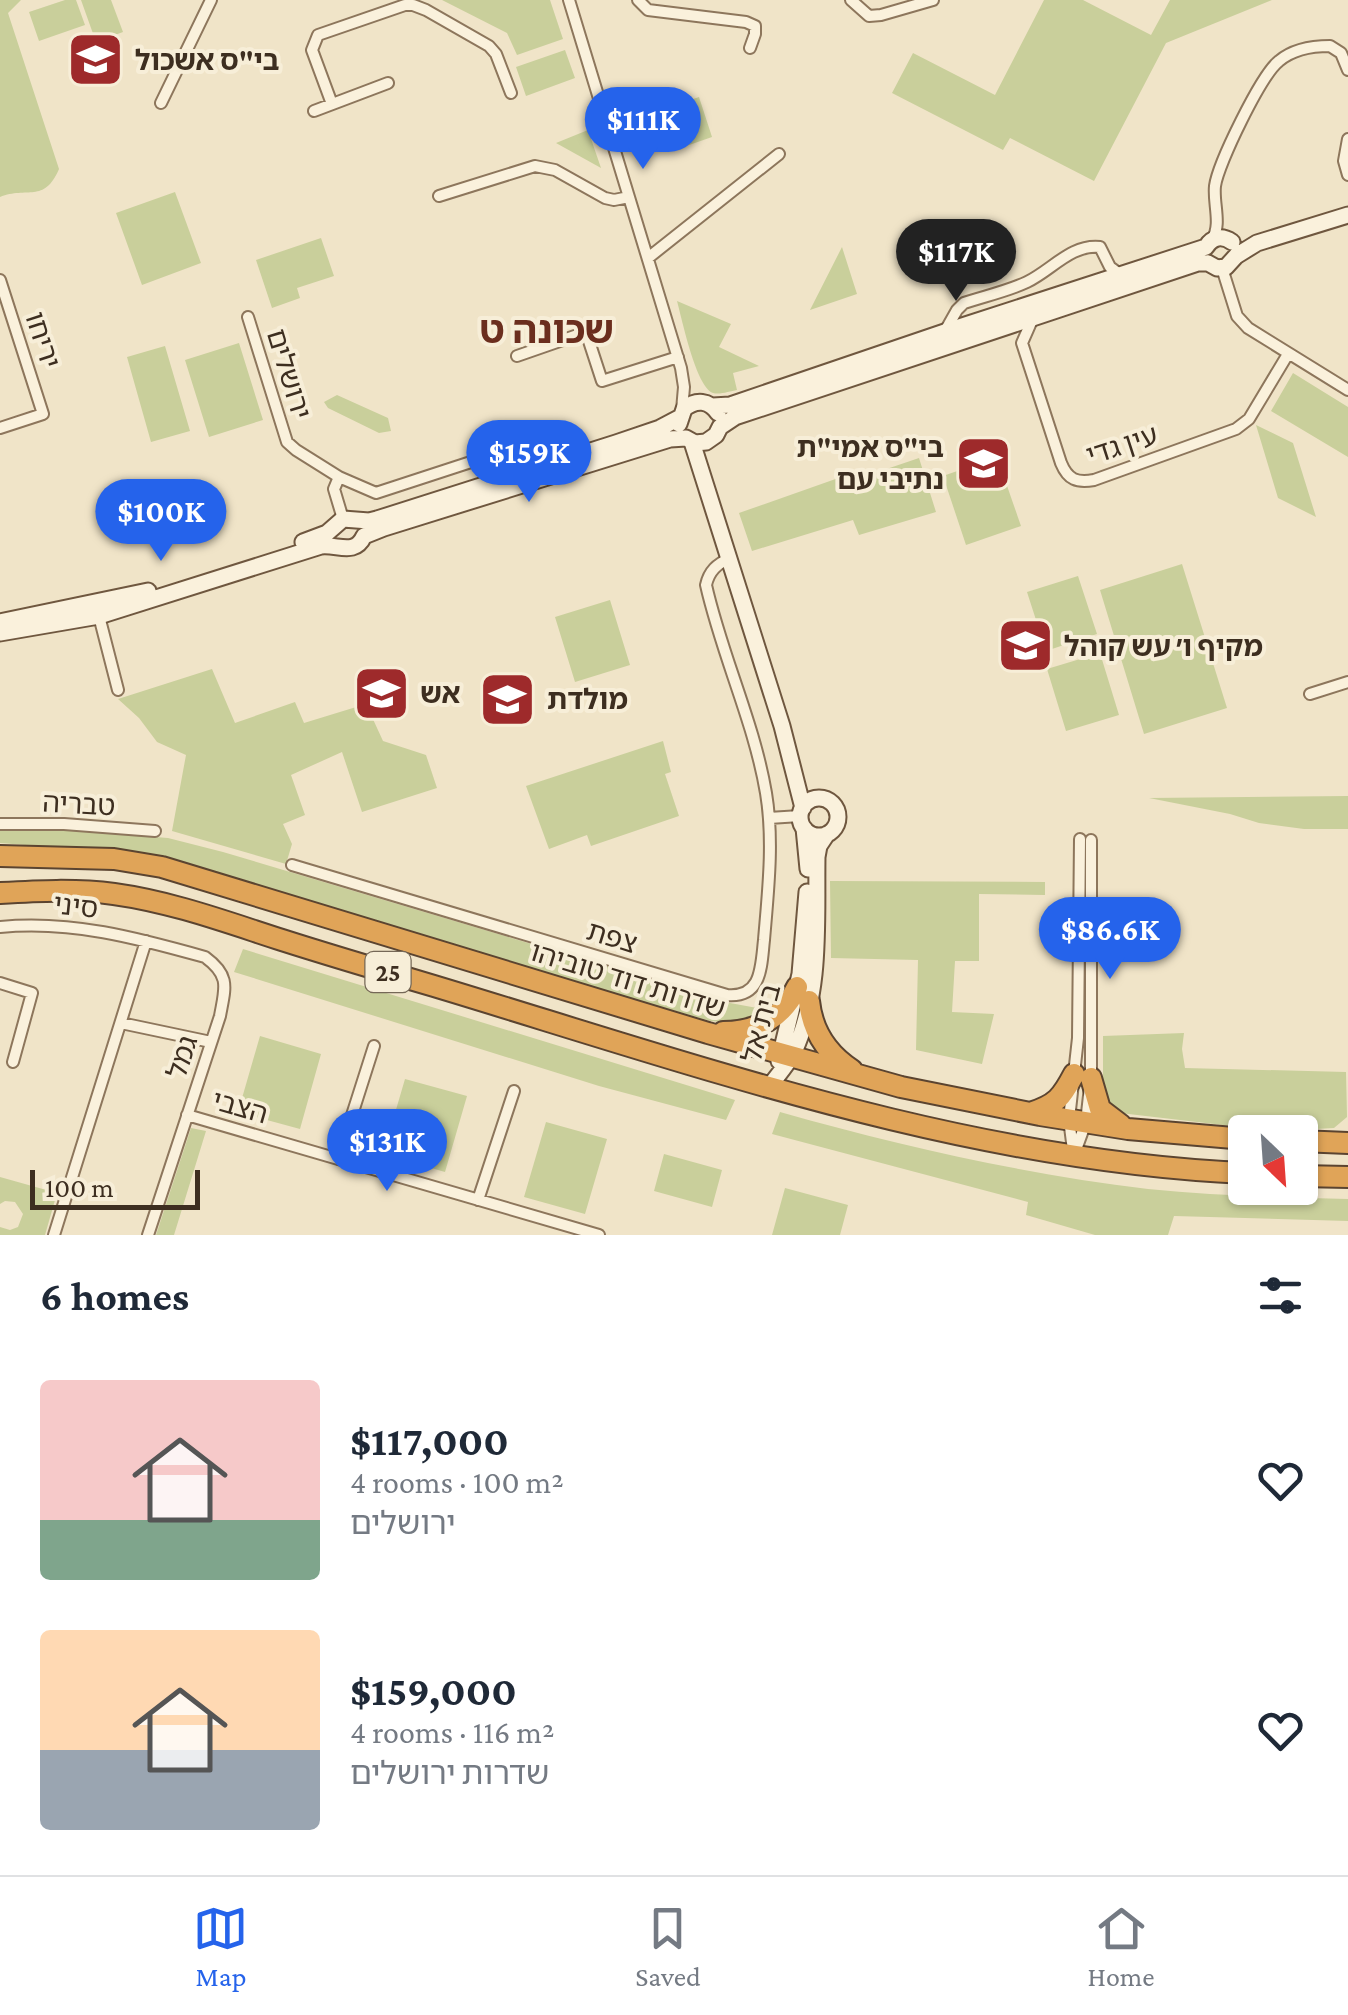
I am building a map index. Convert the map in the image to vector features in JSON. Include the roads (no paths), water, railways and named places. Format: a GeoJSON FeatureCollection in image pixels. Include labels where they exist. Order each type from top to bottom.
{"type":"FeatureCollection","features":[{"type":"Feature","properties":{"kind":"highway","name":"שדרות דוד טוביהו"},"geometry":{"type":"LineString","coordinates":[[0,856],[114,859],[162,867],[708,1033],[900,1086],[1128,1129],[1228,1138]]}},
{"type":"Feature","properties":{"kind":"highway","name":"25"},"geometry":{"type":"LineString","coordinates":[[0,893],[110,893],[170,905],[892,1120],[1074,1156],[1151,1167],[1228,1172]]}},
{"type":"Feature","properties":{"kind":"highway"},"geometry":{"type":"LineString","coordinates":[[708,1033],[749,1030],[803,994],[819,1038],[841,1062],[862,1076]]}},
{"type":"Feature","properties":{"kind":"highway"},"geometry":{"type":"LineString","coordinates":[[1030,1113],[1048,1107],[1082,1076],[1100,1110],[1128,1129]]}},
{"type":"Feature","properties":{"kind":"highway"},"geometry":{"type":"LineString","coordinates":[[1318,1142],[1348,1143]]}},
{"type":"Feature","properties":{"kind":"highway"},"geometry":{"type":"LineString","coordinates":[[1318,1176],[1348,1177]]}},
{"type":"Feature","properties":{"kind":"street"},"geometry":{"type":"LineString","coordinates":[[161,103],[212,0]]}},
{"type":"Feature","properties":{"kind":"street"},"geometry":{"type":"LineString","coordinates":[[570,0],[680,362],[684,387],[680,429],[689,440]]}},
{"type":"Feature","properties":{"kind":"street"},"geometry":{"type":"LineString","coordinates":[[638,0],[648,10],[746,22],[755,26],[750,48]]}},
{"type":"Feature","properties":{"kind":"street"},"geometry":{"type":"LineString","coordinates":[[852,0],[870,16],[933,0]]}},
{"type":"Feature","properties":{"kind":"street"},"geometry":{"type":"LineString","coordinates":[[332,104],[312,50],[318,35],[412,3],[489,46],[511,93]]}},
{"type":"Feature","properties":{"kind":"street"},"geometry":{"type":"LineString","coordinates":[[1348,70],[1342,53],[1330,46],[1292,52],[1262,80],[1219,170],[1214,202],[1217,231],[1212,255],[1234,308],[1248,328],[1348,390]]}},
{"type":"Feature","properties":{"kind":"street"},"geometry":{"type":"LineString","coordinates":[[314,111],[388,83]]}},
{"type":"Feature","properties":{"kind":"street"},"geometry":{"type":"LineString","coordinates":[[1348,139],[1344,161],[1348,174]]}},
{"type":"Feature","properties":{"kind":"street"},"geometry":{"type":"LineString","coordinates":[[648,258],[778,154]]}},
{"type":"Feature","properties":{"kind":"street"},"geometry":{"type":"LineString","coordinates":[[439,196],[535,166],[555,170],[605,198],[629,197]]}},
{"type":"Feature","properties":{"kind":"street"},"geometry":{"type":"LineString","coordinates":[[1234,249],[1348,205]]}},
{"type":"Feature","properties":{"kind":"street"},"geometry":{"type":"LineString","coordinates":[[1234,249],[1348,215]]}},
{"type":"Feature","properties":{"kind":"street"},"geometry":{"type":"LineString","coordinates":[[364,536],[670,439],[702,443],[735,417],[1198,263],[1212,255],[1220,238],[1234,249]]}},
{"type":"Feature","properties":{"kind":"street"},"geometry":{"type":"LineString","coordinates":[[944,332],[964,303],[1024,284],[1086,246],[1100,246],[1110,267],[1122,275]]}},
{"type":"Feature","properties":{"kind":"street"},"geometry":{"type":"LineString","coordinates":[[0,622],[136,595],[320,536],[344,522],[377,519],[660,428],[693,403],[730,405],[1122,275],[1212,255],[1230,264],[1234,249]]}},
{"type":"Feature","properties":{"kind":"street","name":"יריחו"},"geometry":{"type":"LineString","coordinates":[[0,280],[43,414],[0,428]]}},
{"type":"Feature","properties":{"kind":"street","name":"ירושלים"},"geometry":{"type":"LineString","coordinates":[[248,317],[286,442],[296,450],[339,477],[376,493],[474,461]]}},
{"type":"Feature","properties":{"kind":"street"},"geometry":{"type":"LineString","coordinates":[[994,330],[1005,332],[1022,344],[1033,318]]}},
{"type":"Feature","properties":{"kind":"street"},"geometry":{"type":"LineString","coordinates":[[517,356],[586,332],[602,381],[680,362]]}},
{"type":"Feature","properties":{"kind":"street","name":"עין גדי"},"geometry":{"type":"LineString","coordinates":[[1022,344],[1060,464],[1077,482],[1094,480],[1243,425],[1288,354]]}},
{"type":"Feature","properties":{"kind":"street"},"geometry":{"type":"LineString","coordinates":[[680,362],[693,389],[719,416],[716,433]]}},
{"type":"Feature","properties":{"kind":"street","name":"בית אל"},"geometry":{"type":"LineString","coordinates":[[716,433],[710,453],[712,470],[788,718],[802,777],[808,871],[803,994]]}},
{"type":"Feature","properties":{"kind":"street","name":"בית אל"},"geometry":{"type":"LineString","coordinates":[[689,440],[730,558],[805,813]]}},
{"type":"Feature","properties":{"kind":"street"},"geometry":{"type":"LineString","coordinates":[[339,477],[334,489],[344,522],[334,538],[340,546]]}},
{"type":"Feature","properties":{"kind":"street"},"geometry":{"type":"LineString","coordinates":[[0,633],[99,616],[321,546],[353,548],[364,536],[363,526],[344,522]]}},
{"type":"Feature","properties":{"kind":"street","name":"צפת"},"geometry":{"type":"LineString","coordinates":[[292,865],[727,994],[738,996],[753,987],[758,978],[768,900],[769,818],[756,748],[706,585],[714,568],[730,558]]}},
{"type":"Feature","properties":{"kind":"street"},"geometry":{"type":"LineString","coordinates":[[99,616],[118,690]]}},
{"type":"Feature","properties":{"kind":"street"},"geometry":{"type":"LineString","coordinates":[[1310,694],[1348,682]]}},
{"type":"Feature","properties":{"kind":"street"},"geometry":{"type":"LineString","coordinates":[[769,818],[805,813],[829,800],[837,809],[838,824],[828,834],[813,835],[805,813]]}},
{"type":"Feature","properties":{"kind":"street","name":"טבריה"},"geometry":{"type":"LineString","coordinates":[[0,824],[155,831]]}},
{"type":"Feature","properties":{"kind":"street","name":"בית אל"},"geometry":{"type":"LineString","coordinates":[[770,1086],[786,1055],[816,948],[818,846],[828,834]]}},
{"type":"Feature","properties":{"kind":"street"},"geometry":{"type":"LineString","coordinates":[[1074,1156],[1082,1076],[1086,839],[1078,1038],[1082,1076],[1077,1120]]}},
{"type":"Feature","properties":{"kind":"street","name":"סיני"},"geometry":{"type":"LineString","coordinates":[[0,926],[74,926],[146,941]]}},
{"type":"Feature","properties":{"kind":"street"},"geometry":{"type":"LineString","coordinates":[[54,1235],[146,941]]}},
{"type":"Feature","properties":{"kind":"street","name":"גמל"},"geometry":{"type":"LineString","coordinates":[[146,941],[205,958],[218,966],[225,985],[220,1016],[148,1235]]}},
{"type":"Feature","properties":{"kind":"street"},"geometry":{"type":"LineString","coordinates":[[0,983],[32,994],[13,1062]]}},
{"type":"Feature","properties":{"kind":"street"},"geometry":{"type":"LineString","coordinates":[[121,1023],[210,1042]]}},
{"type":"Feature","properties":{"kind":"street"},"geometry":{"type":"LineString","coordinates":[[338,1159],[374,1046]]}},
{"type":"Feature","properties":{"kind":"street"},"geometry":{"type":"LineString","coordinates":[[478,1200],[514,1091]]}},
{"type":"Feature","properties":{"kind":"street","name":"הצבי"},"geometry":{"type":"LineString","coordinates":[[187,1115],[599,1235]]}},
{"type":"Feature","properties":{"kind":"place","name":"בי\"ס אשכול"},"geometry":{"type":"Point","coordinates":[96,60]}},
{"type":"Feature","properties":{"kind":"place","name":"בי\"ס אמי\"ת נתיבי עם"},"geometry":{"type":"Point","coordinates":[983,463]}},
{"type":"Feature","properties":{"kind":"place","name":"מקיף ו׳ עש קוהל"},"geometry":{"type":"Point","coordinates":[1025,646]}},
{"type":"Feature","properties":{"kind":"place","name":"אש"},"geometry":{"type":"Point","coordinates":[381,693]}},
{"type":"Feature","properties":{"kind":"place","name":"מולדת"},"geometry":{"type":"Point","coordinates":[508,699]}},
{"type":"Feature","properties":{"kind":"district","name":"שכונה ט"},"geometry":{"type":"Point","coordinates":[547,330]}}]}
